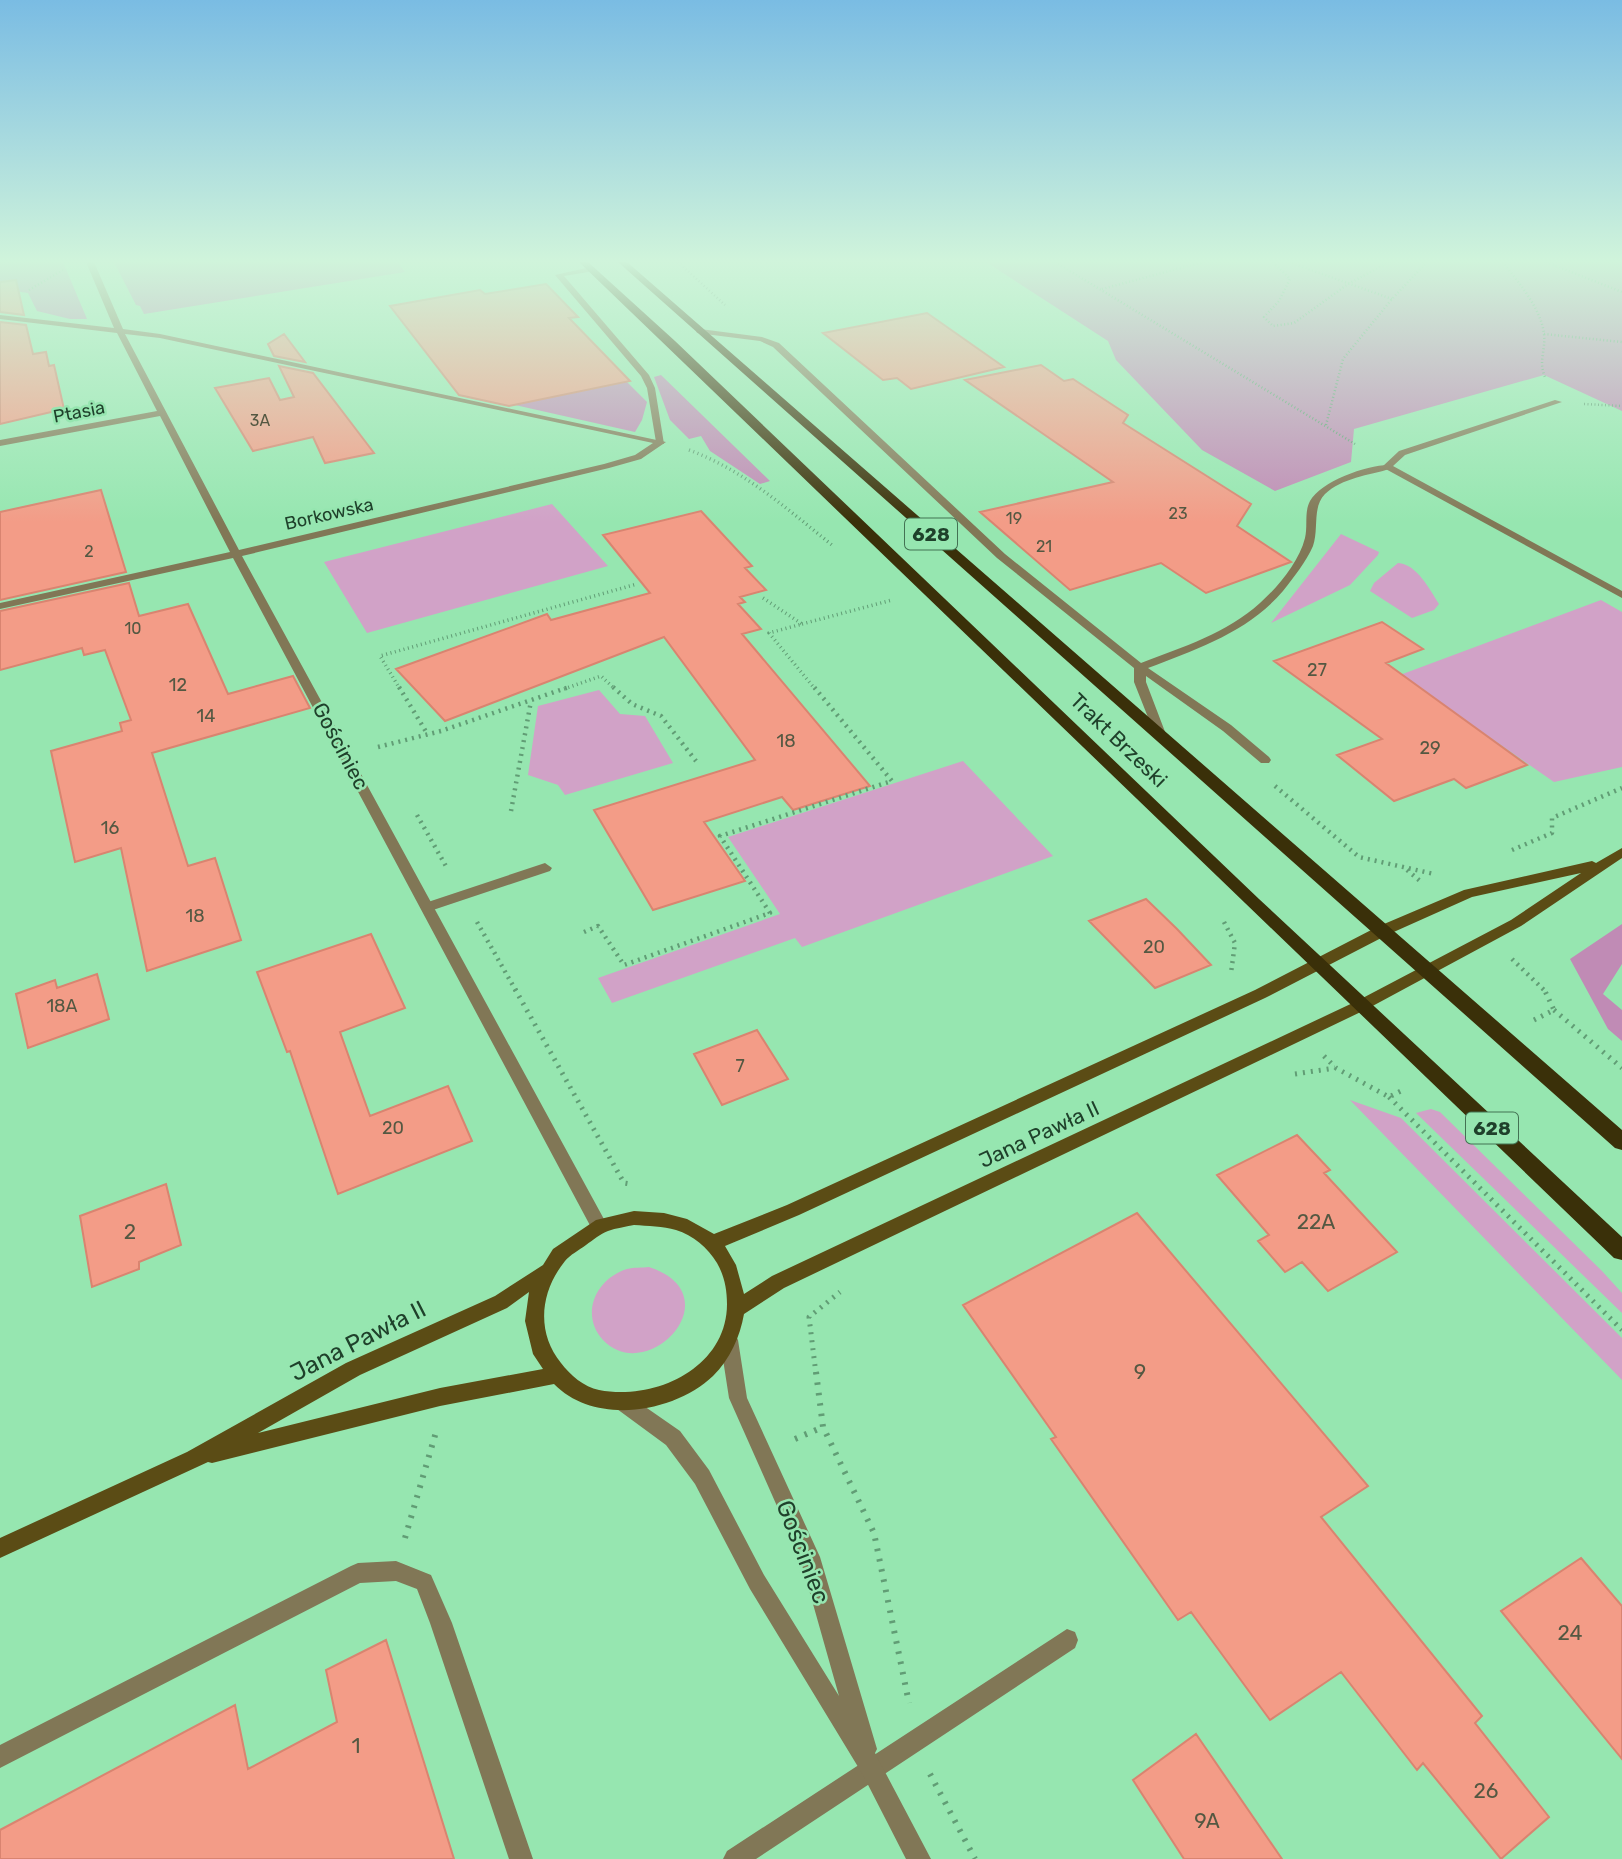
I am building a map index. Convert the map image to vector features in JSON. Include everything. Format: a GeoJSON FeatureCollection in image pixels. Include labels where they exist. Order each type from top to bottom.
{"type":"FeatureCollection","features":[{"type":"Feature","properties":{"kind":"main road","name":"Trakt Brzeski"},"geometry":{"type":"LineString","coordinates":[[674,349],[1622,1251]]}},
{"type":"Feature","properties":{"kind":"main road","name":"Trakt Brzeski"},"geometry":{"type":"LineString","coordinates":[[720,349],[1622,1142]]}},
{"type":"Feature","properties":{"kind":"street","name":"Gościniec"},"geometry":{"type":"LineString","coordinates":[[129,349],[236,554],[600,1226]]}},
{"type":"Feature","properties":{"kind":"street"},"geometry":{"type":"LineString","coordinates":[[220,349],[661,442],[651,388],[645,374],[623,349]]}},
{"type":"Feature","properties":{"kind":"street"},"geometry":{"type":"LineString","coordinates":[[780,349],[1001,556],[1140,667],[1227,728],[1265,760]]}},
{"type":"Feature","properties":{"kind":"street"},"geometry":{"type":"LineString","coordinates":[[1140,667],[1222,635],[1253,615],[1279,590],[1303,553],[1310,539],[1315,501],[1329,487],[1387,467],[1402,453],[1558,402]]}},
{"type":"Feature","properties":{"kind":"street","name":"Ptasia"},"geometry":{"type":"LineString","coordinates":[[0,443],[163,412]]}},
{"type":"Feature","properties":{"kind":"street","name":"Borkowska"},"geometry":{"type":"LineString","coordinates":[[0,606],[236,554],[607,466],[638,457],[661,442]]}},
{"type":"Feature","properties":{"kind":"street"},"geometry":{"type":"LineString","coordinates":[[1387,467],[1622,595]]}},
{"type":"Feature","properties":{"kind":"street"},"geometry":{"type":"LineString","coordinates":[[1140,667],[1140,682],[1161,737]]}},
{"type":"Feature","properties":{"kind":"street"},"geometry":{"type":"LineString","coordinates":[[1600,864],[1622,852]]}},
{"type":"Feature","properties":{"kind":"street","name":"Jana Pawła II"},"geometry":{"type":"LineString","coordinates":[[712,1243],[793,1210],[1320,965],[1382,931],[1469,893],[1600,864]]}},
{"type":"Feature","properties":{"kind":"street","name":"Jana Pawła II"},"geometry":{"type":"LineString","coordinates":[[738,1308],[778,1282],[823,1260],[1362,1006],[1516,923],[1600,864]]}},
{"type":"Feature","properties":{"kind":"street"},"geometry":{"type":"LineString","coordinates":[[427,907],[545,868]]}},
{"type":"Feature","properties":{"kind":"street"},"geometry":{"type":"LineString","coordinates":[[634,1218],[667,1220],[685,1225],[712,1243],[728,1264],[735,1283],[738,1308],[729,1340],[719,1356],[692,1382],[661,1397],[624,1403],[583,1394],[555,1375],[536,1342],[533,1306],[545,1272],[566,1246],[600,1226],[634,1218]]}},
{"type":"Feature","properties":{"kind":"street","name":"Jana Pawła II"},"geometry":{"type":"LineString","coordinates":[[0,1548],[194,1459],[353,1369],[501,1302],[545,1272]]}},
{"type":"Feature","properties":{"kind":"street","name":"Gościniec"},"geometry":{"type":"LineString","coordinates":[[729,1340],[738,1398],[810,1557],[871,1767]]}},
{"type":"Feature","properties":{"kind":"street","name":"Jana Pawła II"},"geometry":{"type":"LineString","coordinates":[[194,1459],[440,1397],[555,1375]]}},
{"type":"Feature","properties":{"kind":"street","name":"Gościniec"},"geometry":{"type":"LineString","coordinates":[[624,1403],[673,1438],[702,1477],[757,1582],[871,1767],[919,1859]]}},
{"type":"Feature","properties":{"kind":"street"},"geometry":{"type":"LineString","coordinates":[[0,1757],[358,1573],[396,1571],[424,1582],[441,1623],[521,1859]]}},
{"type":"Feature","properties":{"kind":"street"},"geometry":{"type":"LineString","coordinates":[[735,1859],[916,1737],[1067,1640]]}},
{"type":"Feature","properties":{"kind":"path"},"geometry":{"type":"LineString","coordinates":[[1200,349],[1326,425],[1343,359],[1351,349]]}},
{"type":"Feature","properties":{"kind":"path"},"geometry":{"type":"LineString","coordinates":[[1541,349],[1538,365],[1558,402],[1622,406]]}},
{"type":"Feature","properties":{"kind":"path"},"geometry":{"type":"LineString","coordinates":[[428,735],[380,656],[637,584]]}},
{"type":"Feature","properties":{"kind":"path"},"geometry":{"type":"LineString","coordinates":[[763,598],[802,624]]}},
{"type":"Feature","properties":{"kind":"path"},"geometry":{"type":"LineString","coordinates":[[584,932],[598,926],[624,965],[770,913],[720,836],[892,780],[769,634],[899,599]]}},
{"type":"Feature","properties":{"kind":"path"},"geometry":{"type":"LineString","coordinates":[[378,747],[428,735],[601,676],[632,704],[661,716],[696,761]]}},
{"type":"Feature","properties":{"kind":"path"},"geometry":{"type":"LineString","coordinates":[[511,810],[531,700]]}},
{"type":"Feature","properties":{"kind":"path"},"geometry":{"type":"LineString","coordinates":[[371,735],[385,758]]}},
{"type":"Feature","properties":{"kind":"path"},"geometry":{"type":"LineString","coordinates":[[1265,760],[1251,765],[1359,857],[1407,870],[1447,876]]}},
{"type":"Feature","properties":{"kind":"path"},"geometry":{"type":"LineString","coordinates":[[1503,853],[1552,833],[1552,818],[1622,788]]}},
{"type":"Feature","properties":{"kind":"path"},"geometry":{"type":"LineString","coordinates":[[411,804],[624,1183],[637,1185]]}},
{"type":"Feature","properties":{"kind":"path"},"geometry":{"type":"LineString","coordinates":[[1221,915],[1235,943],[1233,968],[1227,979]]}},
{"type":"Feature","properties":{"kind":"path"},"geometry":{"type":"LineString","coordinates":[[1554,1010],[1622,1068]]}},
{"type":"Feature","properties":{"kind":"path"},"geometry":{"type":"LineString","coordinates":[[1389,1097],[1622,1330]]}},
{"type":"Feature","properties":{"kind":"path"},"geometry":{"type":"LineString","coordinates":[[823,1260],[841,1293],[809,1318],[823,1427],[874,1533],[920,1753],[975,1859]]}},
{"type":"Feature","properties":{"kind":"path"},"geometry":{"type":"LineString","coordinates":[[396,1571],[436,1431]]}},
{"type":"Feature","properties":{"kind":"shaded area"},"geometry":{"type":"Polygon","coordinates":[[[1111,349],[1622,349],[1622,411],[1544,375],[1354,429],[1351,462],[1275,491],[1202,450],[1116,360],[1111,349]]]}},
{"type":"Feature","properties":{"kind":"shaded area"},"geometry":{"type":"Polygon","coordinates":[[[661,375],[770,481],[760,484],[710,451],[701,436],[689,439],[670,420],[654,377],[661,375]]]}},
{"type":"Feature","properties":{"kind":"shaded area"},"geometry":{"type":"Polygon","coordinates":[[[627,382],[647,402],[635,432],[515,405],[627,382]]]}},
{"type":"Feature","properties":{"kind":"shaded area"},"geometry":{"type":"Polygon","coordinates":[[[552,504],[608,566],[367,633],[324,562],[552,504]]]}},
{"type":"Feature","properties":{"kind":"shaded area"},"geometry":{"type":"Polygon","coordinates":[[[1341,534],[1379,552],[1378,555],[1350,585],[1271,623],[1341,534]]]}},
{"type":"Feature","properties":{"kind":"shaded area"},"geometry":{"type":"Polygon","coordinates":[[[1398,563],[1411,568],[1422,579],[1439,604],[1434,610],[1412,618],[1370,591],[1374,583],[1398,563]]]}},
{"type":"Feature","properties":{"kind":"shaded area"},"geometry":{"type":"Polygon","coordinates":[[[1601,600],[1622,612],[1622,767],[1554,782],[1400,675],[1601,600]]]}},
{"type":"Feature","properties":{"kind":"shaded area"},"geometry":{"type":"Polygon","coordinates":[[[599,690],[620,714],[645,716],[673,763],[565,795],[558,785],[528,775],[538,706],[599,690]]]}},
{"type":"Feature","properties":{"kind":"shaded area"},"geometry":{"type":"Polygon","coordinates":[[[963,761],[1053,856],[802,947],[795,938],[612,1003],[598,978],[780,914],[728,837],[963,761]]]}},
{"type":"Feature","properties":{"kind":"shaded area"},"geometry":{"type":"Polygon","coordinates":[[[1622,924],[1622,964],[1603,994],[1622,1010],[1622,1041],[1608,1029],[1570,959],[1622,924]]]}},
{"type":"Feature","properties":{"kind":"shaded area"},"geometry":{"type":"Polygon","coordinates":[[[1350,1100],[1401,1118],[1622,1338],[1622,1380],[1350,1100]]]}},
{"type":"Feature","properties":{"kind":"shaded area"},"geometry":{"type":"Polygon","coordinates":[[[1431,1109],[1440,1112],[1602,1271],[1622,1293],[1622,1313],[1416,1113],[1431,1109]]]}},
{"type":"Feature","properties":{"kind":"shaded area"},"geometry":{"type":"Polygon","coordinates":[[[649,1267],[673,1280],[684,1297],[684,1315],[675,1332],[660,1345],[641,1352],[621,1352],[603,1340],[596,1330],[592,1309],[594,1299],[599,1289],[616,1274],[630,1268],[649,1267]]]}},
{"type":"Feature","properties":{"kind":"building"},"geometry":{"type":"Polygon","coordinates":[[[0,349],[32,349],[33,354],[46,352],[49,366],[54,365],[64,409],[0,424],[0,349]]]}},
{"type":"Feature","properties":{"kind":"building"},"geometry":{"type":"Polygon","coordinates":[[[270,349],[295,349],[305,362],[274,356],[270,349]]]}},
{"type":"Feature","properties":{"kind":"building"},"geometry":{"type":"Polygon","coordinates":[[[423,349],[599,349],[630,381],[509,406],[459,395],[423,349]]]}},
{"type":"Feature","properties":{"kind":"building"},"geometry":{"type":"Polygon","coordinates":[[[843,349],[978,349],[1004,367],[911,389],[897,378],[883,380],[843,349]]]}},
{"type":"Feature","properties":{"kind":"building"},"geometry":{"type":"Polygon","coordinates":[[[1041,365],[1064,381],[1073,379],[1128,415],[1123,423],[1251,504],[1237,526],[1291,562],[1206,593],[1161,563],[1070,590],[980,512],[1113,482],[965,380],[1041,365]]]}},
{"type":"Feature","properties":{"kind":"building"},"geometry":{"type":"Polygon","coordinates":[[[279,366],[313,373],[374,453],[325,463],[313,437],[253,451],[215,388],[269,378],[280,400],[294,397],[279,366]]]}},
{"type":"Feature","properties":{"kind":"building"},"geometry":{"type":"Polygon","coordinates":[[[101,490],[126,572],[0,600],[0,512],[101,490]]]}},
{"type":"Feature","properties":{"kind":"building"},"geometry":{"type":"Polygon","coordinates":[[[701,511],[752,566],[745,568],[766,590],[740,597],[745,602],[738,604],[761,629],[742,634],[870,786],[793,810],[782,797],[704,822],[745,881],[653,910],[594,810],[755,760],[664,637],[445,721],[396,669],[547,614],[551,620],[650,593],[603,535],[701,511]]]}},
{"type":"Feature","properties":{"kind":"building"},"geometry":{"type":"Polygon","coordinates":[[[129,583],[139,616],[188,604],[228,694],[293,676],[310,708],[152,753],[188,866],[215,858],[241,940],[147,971],[121,848],[75,862],[51,751],[122,731],[120,723],[131,720],[105,650],[84,655],[82,648],[0,670],[0,611],[129,583]]]}},
{"type":"Feature","properties":{"kind":"building"},"geometry":{"type":"Polygon","coordinates":[[[1382,622],[1423,649],[1386,663],[1527,765],[1466,788],[1454,779],[1394,801],[1337,755],[1382,739],[1274,661],[1382,622]]]}},
{"type":"Feature","properties":{"kind":"building"},"geometry":{"type":"Polygon","coordinates":[[[1146,899],[1211,965],[1155,988],[1089,921],[1146,899]]]}},
{"type":"Feature","properties":{"kind":"building"},"geometry":{"type":"Polygon","coordinates":[[[371,934],[405,1008],[340,1032],[370,1116],[448,1086],[472,1141],[338,1194],[290,1051],[287,1052],[257,972],[371,934]]]}},
{"type":"Feature","properties":{"kind":"building"},"geometry":{"type":"Polygon","coordinates":[[[97,974],[109,1019],[28,1048],[16,994],[55,980],[57,988],[97,974]]]}},
{"type":"Feature","properties":{"kind":"building"},"geometry":{"type":"Polygon","coordinates":[[[757,1030],[788,1079],[722,1105],[694,1054],[757,1030]]]}},
{"type":"Feature","properties":{"kind":"building"},"geometry":{"type":"Polygon","coordinates":[[[1297,1135],[1330,1170],[1324,1173],[1397,1252],[1328,1291],[1302,1262],[1285,1272],[1258,1241],[1269,1235],[1217,1175],[1297,1135]]]}},
{"type":"Feature","properties":{"kind":"building"},"geometry":{"type":"Polygon","coordinates":[[[166,1184],[181,1245],[139,1262],[139,1269],[92,1287],[80,1216],[166,1184]]]}},
{"type":"Feature","properties":{"kind":"building"},"geometry":{"type":"Polygon","coordinates":[[[1137,1213],[1368,1486],[1321,1517],[1482,1716],[1475,1723],[1549,1817],[1501,1859],[1423,1763],[1417,1770],[1341,1672],[1270,1720],[1191,1612],[1178,1620],[1051,1439],[1056,1437],[963,1305],[1137,1213]]]}},
{"type":"Feature","properties":{"kind":"building"},"geometry":{"type":"Polygon","coordinates":[[[1581,1558],[1622,1606],[1622,1759],[1501,1611],[1581,1558]]]}},
{"type":"Feature","properties":{"kind":"building"},"geometry":{"type":"Polygon","coordinates":[[[386,1640],[454,1859],[0,1859],[0,1830],[235,1705],[248,1769],[337,1722],[326,1670],[386,1640]]]}},
{"type":"Feature","properties":{"kind":"building"},"geometry":{"type":"Polygon","coordinates":[[[1196,1734],[1282,1859],[1184,1859],[1133,1780],[1196,1734]]]}}]}
